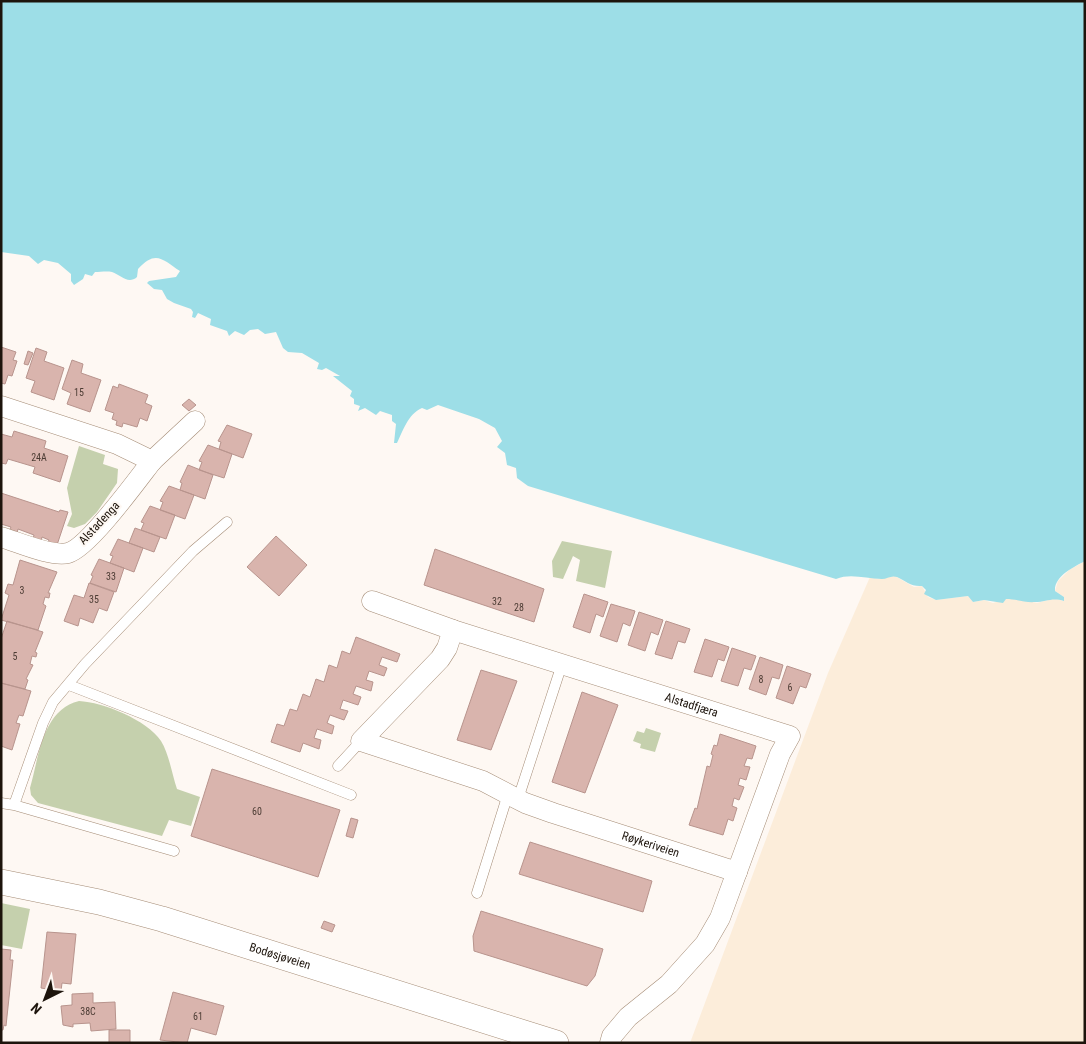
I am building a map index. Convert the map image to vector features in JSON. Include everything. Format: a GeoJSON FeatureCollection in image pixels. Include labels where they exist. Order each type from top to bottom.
{"type":"FeatureCollection","features":[{"type":"Feature","properties":{"kind":"street"},"geometry":{"type":"LineString","coordinates":[[1,406],[117,444],[152,461]]}},
{"type":"Feature","properties":{"kind":"street","name":"Alstadenga"},"geometry":{"type":"LineString","coordinates":[[1,537],[48,552],[68,553],[85,541],[109,515],[152,461],[195,421]]}},
{"type":"Feature","properties":{"kind":"street","name":"Alstadfjæra"},"geometry":{"type":"LineString","coordinates":[[372,601],[453,630],[790,736],[780,754],[737,872]]}},
{"type":"Feature","properties":{"kind":"street"},"geometry":{"type":"LineString","coordinates":[[361,741],[440,659],[447,648],[453,630]]}},
{"type":"Feature","properties":{"kind":"street","name":"Røykeriveien"},"geometry":{"type":"LineString","coordinates":[[361,741],[483,781],[553,813],[737,872]]}},
{"type":"Feature","properties":{"kind":"street"},"geometry":{"type":"LineString","coordinates":[[610,1043],[612,1036],[628,1017],[670,984],[705,944],[720,918],[737,872]]}},
{"type":"Feature","properties":{"kind":"street","name":"Bodøsjøveien"},"geometry":{"type":"LineString","coordinates":[[1,882],[99,902],[162,919],[556,1043]]}},
{"type":"Feature","properties":{"kind":"lane"},"geometry":{"type":"LineString","coordinates":[[14,805],[42,723],[53,702],[193,551],[227,522]]}},
{"type":"Feature","properties":{"kind":"lane"},"geometry":{"type":"LineString","coordinates":[[477,893],[562,664]]}},
{"type":"Feature","properties":{"kind":"lane"},"geometry":{"type":"LineString","coordinates":[[69,684],[351,795]]}},
{"type":"Feature","properties":{"kind":"lane"},"geometry":{"type":"LineString","coordinates":[[338,766],[361,741]]}},
{"type":"Feature","properties":{"kind":"lane"},"geometry":{"type":"LineString","coordinates":[[1,803],[14,805],[174,851]]}},
{"type":"Feature","properties":{"kind":"shaded area"},"geometry":{"type":"Polygon","coordinates":[[[1085,561],[1085,1043],[690,1043],[828,673],[870,577],[878,579],[895,576],[914,587],[922,586],[928,597],[936,600],[968,596],[973,602],[984,600],[993,603],[1006,599],[1020,599],[1037,603],[1055,598],[1063,601],[1064,597],[1055,591],[1058,581],[1069,570],[1085,561]]]}},
{"type":"Feature","properties":{"kind":"green space"},"geometry":{"type":"Polygon","coordinates":[[[79,446],[105,455],[103,464],[118,469],[117,483],[97,512],[85,524],[74,528],[67,526],[72,514],[67,488],[79,446]]]}},
{"type":"Feature","properties":{"kind":"green space"},"geometry":{"type":"Polygon","coordinates":[[[562,541],[612,551],[605,588],[576,581],[580,560],[573,556],[563,579],[553,577],[552,561],[562,541]]]}},
{"type":"Feature","properties":{"kind":"green space"},"geometry":{"type":"Polygon","coordinates":[[[79,701],[100,705],[124,714],[135,719],[154,733],[161,741],[166,752],[177,789],[200,797],[191,826],[169,820],[162,836],[38,803],[31,795],[30,788],[44,736],[57,714],[67,706],[79,701]]]}},
{"type":"Feature","properties":{"kind":"green space"},"geometry":{"type":"Polygon","coordinates":[[[646,728],[661,733],[655,752],[640,748],[641,744],[633,741],[637,731],[644,733],[646,728]]]}},
{"type":"Feature","properties":{"kind":"green space"},"geometry":{"type":"Polygon","coordinates":[[[1,903],[30,909],[22,949],[1,945],[1,903]]]}},
{"type":"Feature","properties":{"kind":"water"},"geometry":{"type":"Polygon","coordinates":[[[1,1],[1085,1],[1085,561],[1061,576],[1058,581],[1055,591],[1064,597],[1064,601],[1032,602],[1006,599],[1003,603],[984,600],[973,602],[968,596],[936,600],[924,594],[926,590],[922,586],[912,585],[897,577],[882,579],[847,576],[836,579],[528,486],[517,478],[516,468],[507,465],[505,453],[497,447],[502,441],[495,428],[479,419],[438,405],[427,410],[422,408],[413,414],[406,423],[397,443],[394,443],[396,424],[392,421],[392,415],[380,411],[376,415],[365,408],[358,411],[360,406],[354,404],[354,399],[350,396],[352,391],[333,376],[340,376],[326,368],[322,370],[317,369],[319,363],[302,353],[288,352],[283,348],[276,332],[265,334],[258,329],[250,330],[244,335],[235,331],[229,336],[227,331],[210,325],[211,319],[198,313],[195,318],[192,317],[193,312],[191,309],[167,299],[162,290],[154,289],[147,283],[149,281],[176,277],[180,271],[164,260],[159,258],[150,259],[138,269],[137,277],[131,280],[112,272],[95,272],[92,276],[85,274],[83,279],[74,285],[71,281],[71,274],[58,263],[44,260],[38,264],[29,256],[1,252],[1,1]]]}},
{"type":"Feature","properties":{"kind":"building"},"geometry":{"type":"Polygon","coordinates":[[[1,347],[16,352],[13,360],[17,361],[12,376],[8,375],[5,384],[1,383],[1,347]]]}},
{"type":"Feature","properties":{"kind":"building"},"geometry":{"type":"Polygon","coordinates":[[[36,348],[47,352],[44,361],[64,368],[54,400],[31,392],[35,381],[26,378],[36,348]]]}},
{"type":"Feature","properties":{"kind":"building"},"geometry":{"type":"Polygon","coordinates":[[[28,351],[33,353],[28,365],[24,364],[28,351]]]}},
{"type":"Feature","properties":{"kind":"building"},"geometry":{"type":"Polygon","coordinates":[[[72,360],[83,364],[81,373],[101,380],[90,412],[67,404],[71,393],[62,389],[72,360]]]}},
{"type":"Feature","properties":{"kind":"building"},"geometry":{"type":"Polygon","coordinates":[[[119,384],[148,395],[145,403],[152,406],[147,421],[140,418],[137,427],[123,423],[122,427],[116,425],[117,421],[112,419],[114,413],[105,410],[113,386],[118,388],[119,384]]]}},
{"type":"Feature","properties":{"kind":"building"},"geometry":{"type":"Polygon","coordinates":[[[189,399],[196,405],[189,411],[182,405],[189,399]]]}},
{"type":"Feature","properties":{"kind":"building"},"geometry":{"type":"Polygon","coordinates":[[[227,425],[252,434],[243,458],[219,449],[221,442],[218,441],[227,425]]]}},
{"type":"Feature","properties":{"kind":"building"},"geometry":{"type":"Polygon","coordinates":[[[14,431],[46,441],[44,448],[68,456],[60,482],[33,473],[35,467],[8,459],[6,464],[1,463],[1,434],[12,437],[14,431]]]}},
{"type":"Feature","properties":{"kind":"building"},"geometry":{"type":"Polygon","coordinates":[[[208,445],[232,454],[224,478],[199,470],[202,462],[199,461],[208,445]]]}},
{"type":"Feature","properties":{"kind":"building"},"geometry":{"type":"Polygon","coordinates":[[[188,465],[213,475],[205,499],[180,490],[182,483],[180,482],[188,465]]]}},
{"type":"Feature","properties":{"kind":"building"},"geometry":{"type":"Polygon","coordinates":[[[169,486],[194,495],[185,519],[160,510],[163,502],[160,501],[169,486]]]}},
{"type":"Feature","properties":{"kind":"building"},"geometry":{"type":"Polygon","coordinates":[[[1,493],[59,512],[60,510],[68,512],[56,548],[47,545],[49,540],[42,537],[41,541],[33,539],[34,535],[18,529],[17,533],[9,531],[11,527],[1,524],[1,493]]]}},
{"type":"Feature","properties":{"kind":"building"},"geometry":{"type":"Polygon","coordinates":[[[150,506],[175,515],[166,539],[141,530],[144,523],[141,522],[150,506]]]}},
{"type":"Feature","properties":{"kind":"building"},"geometry":{"type":"Polygon","coordinates":[[[135,528],[160,537],[154,552],[129,543],[135,528]]]}},
{"type":"Feature","properties":{"kind":"building"},"geometry":{"type":"Polygon","coordinates":[[[276,536],[307,565],[279,596],[247,567],[276,536]]]}},
{"type":"Feature","properties":{"kind":"building"},"geometry":{"type":"Polygon","coordinates":[[[118,539],[143,548],[134,572],[110,563],[113,556],[110,555],[118,539]]]}},
{"type":"Feature","properties":{"kind":"building"},"geometry":{"type":"Polygon","coordinates":[[[435,549],[544,589],[534,622],[424,585],[435,549]]]}},
{"type":"Feature","properties":{"kind":"building"},"geometry":{"type":"Polygon","coordinates":[[[99,559],[124,568],[116,592],[90,583],[93,576],[91,575],[99,559]]]}},
{"type":"Feature","properties":{"kind":"building"},"geometry":{"type":"Polygon","coordinates":[[[20,560],[57,572],[48,593],[50,593],[49,598],[45,597],[43,604],[46,606],[38,630],[1,620],[9,595],[5,593],[8,584],[13,585],[20,560]]]}},
{"type":"Feature","properties":{"kind":"building"},"geometry":{"type":"Polygon","coordinates":[[[89,583],[114,592],[107,611],[99,608],[93,623],[80,618],[78,626],[64,621],[74,595],[84,598],[89,583]]]}},
{"type":"Feature","properties":{"kind":"building"},"geometry":{"type":"Polygon","coordinates":[[[584,594],[608,602],[603,617],[596,614],[590,633],[573,627],[584,594]]]}},
{"type":"Feature","properties":{"kind":"building"},"geometry":{"type":"Polygon","coordinates":[[[611,604],[635,611],[630,626],[623,623],[617,642],[600,636],[611,604]]]}},
{"type":"Feature","properties":{"kind":"building"},"geometry":{"type":"Polygon","coordinates":[[[639,612],[663,620],[658,635],[651,632],[645,651],[628,645],[639,612]]]}},
{"type":"Feature","properties":{"kind":"building"},"geometry":{"type":"Polygon","coordinates":[[[7,621],[43,632],[35,652],[37,653],[36,657],[32,656],[30,664],[33,665],[26,679],[28,680],[25,689],[1,683],[1,639],[7,621]]]}},
{"type":"Feature","properties":{"kind":"building"},"geometry":{"type":"Polygon","coordinates":[[[666,621],[690,629],[685,643],[678,641],[672,659],[655,654],[666,621]]]}},
{"type":"Feature","properties":{"kind":"building"},"geometry":{"type":"Polygon","coordinates":[[[356,637],[400,654],[397,662],[382,657],[379,665],[387,668],[384,676],[369,671],[366,680],[373,682],[371,691],[356,686],[353,694],[361,697],[358,705],[343,700],[340,709],[348,711],[344,720],[330,715],[327,723],[334,726],[332,734],[317,729],[314,738],[321,740],[319,749],[303,743],[300,752],[271,742],[277,724],[284,726],[290,709],[297,711],[303,694],[310,697],[316,679],[324,682],[329,665],[337,668],[342,651],[350,654],[356,637]]]}},
{"type":"Feature","properties":{"kind":"building"},"geometry":{"type":"Polygon","coordinates":[[[705,639],[729,647],[724,661],[718,659],[712,677],[694,672],[705,639]]]}},
{"type":"Feature","properties":{"kind":"building"},"geometry":{"type":"Polygon","coordinates":[[[732,648],[756,656],[751,670],[744,668],[738,686],[721,681],[732,648]]]}},
{"type":"Feature","properties":{"kind":"building"},"geometry":{"type":"Polygon","coordinates":[[[760,657],[783,665],[779,679],[772,677],[766,695],[749,689],[760,657]]]}},
{"type":"Feature","properties":{"kind":"building"},"geometry":{"type":"Polygon","coordinates":[[[787,666],[811,674],[806,688],[800,686],[793,704],[776,698],[787,666]]]}},
{"type":"Feature","properties":{"kind":"building"},"geometry":{"type":"Polygon","coordinates":[[[481,670],[517,681],[491,750],[457,740],[481,670]]]}},
{"type":"Feature","properties":{"kind":"building"},"geometry":{"type":"Polygon","coordinates":[[[1,683],[31,691],[23,716],[19,715],[16,723],[20,724],[12,750],[1,746],[1,683]]]}},
{"type":"Feature","properties":{"kind":"building"},"geometry":{"type":"Polygon","coordinates":[[[582,692],[618,705],[585,793],[552,782],[582,692]]]}},
{"type":"Feature","properties":{"kind":"building"},"geometry":{"type":"Polygon","coordinates":[[[720,734],[756,746],[752,759],[747,758],[744,766],[750,767],[746,780],[740,778],[738,785],[744,787],[739,800],[734,798],[732,806],[737,808],[733,821],[728,819],[723,835],[689,825],[695,808],[697,809],[707,766],[710,767],[713,755],[711,754],[714,745],[717,746],[720,734]]]}},
{"type":"Feature","properties":{"kind":"building"},"geometry":{"type":"Polygon","coordinates":[[[212,769],[340,810],[318,877],[191,836],[212,769]]]}},
{"type":"Feature","properties":{"kind":"building"},"geometry":{"type":"Polygon","coordinates":[[[351,818],[358,820],[353,838],[346,836],[351,818]]]}},
{"type":"Feature","properties":{"kind":"building"},"geometry":{"type":"Polygon","coordinates":[[[530,842],[652,881],[643,912],[519,874],[530,842]]]}},
{"type":"Feature","properties":{"kind":"building"},"geometry":{"type":"Polygon","coordinates":[[[481,911],[603,949],[595,976],[587,986],[474,951],[473,936],[481,911]]]}},
{"type":"Feature","properties":{"kind":"building"},"geometry":{"type":"Polygon","coordinates":[[[324,921],[335,925],[332,932],[321,928],[324,921]]]}},
{"type":"Feature","properties":{"kind":"building"},"geometry":{"type":"Polygon","coordinates":[[[47,932],[76,934],[71,984],[62,983],[61,991],[55,990],[54,998],[46,998],[47,989],[41,988],[47,932]]]}},
{"type":"Feature","properties":{"kind":"building"},"geometry":{"type":"Polygon","coordinates":[[[1,949],[11,950],[10,960],[13,960],[6,1026],[4,1025],[3,1030],[1,1030],[1,949]]]}},
{"type":"Feature","properties":{"kind":"building"},"geometry":{"type":"Polygon","coordinates":[[[173,992],[224,1006],[216,1035],[191,1028],[187,1043],[160,1040],[173,992]]]}},
{"type":"Feature","properties":{"kind":"building"},"geometry":{"type":"Polygon","coordinates":[[[93,993],[93,1003],[115,1002],[116,1029],[91,1031],[90,1023],[73,1024],[73,1027],[63,1025],[61,1006],[72,1005],[72,994],[93,993]]]}},
{"type":"Feature","properties":{"kind":"building"},"geometry":{"type":"Polygon","coordinates":[[[109,1030],[130,1030],[130,1043],[109,1043],[109,1030]]]}}]}
